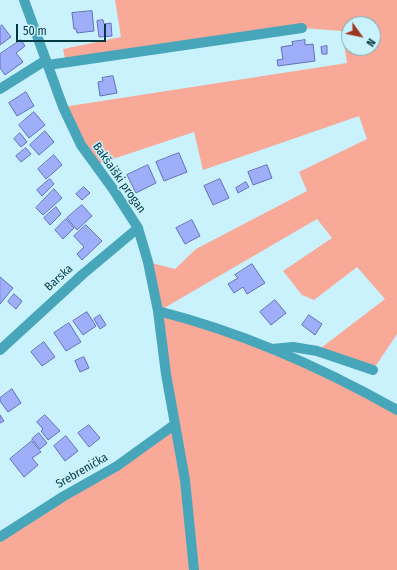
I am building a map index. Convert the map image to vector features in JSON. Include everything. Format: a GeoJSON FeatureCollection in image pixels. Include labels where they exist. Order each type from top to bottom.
{"type":"FeatureCollection","features":[{"type":"Feature","properties":{"kind":"street","name":"Bakšaiški progan"},"geometry":{"type":"LineString","coordinates":[[24,0],[63,107],[81,145],[113,188],[138,228],[148,262],[158,311],[174,425],[185,480],[194,570]]}},
{"type":"Feature","properties":{"kind":"street"},"geometry":{"type":"LineString","coordinates":[[0,89],[47,62],[302,28]]}},
{"type":"Feature","properties":{"kind":"street","name":"Barska"},"geometry":{"type":"LineString","coordinates":[[0,350],[83,274],[138,228]]}},
{"type":"Feature","properties":{"kind":"street"},"geometry":{"type":"LineString","coordinates":[[158,311],[227,331],[357,388],[397,410]]}},
{"type":"Feature","properties":{"kind":"street"},"geometry":{"type":"LineString","coordinates":[[270,350],[293,347],[317,351],[373,370]]}},
{"type":"Feature","properties":{"kind":"street","name":"Srebrenička"},"geometry":{"type":"LineString","coordinates":[[0,537],[64,496],[117,466],[174,425]]}},
{"type":"Feature","properties":{"kind":"shaded area"},"geometry":{"type":"Polygon","coordinates":[[[115,0],[397,0],[397,334],[373,370],[317,351],[385,299],[357,267],[314,300],[302,295],[283,271],[332,238],[317,219],[159,311],[227,331],[397,410],[397,570],[0,570],[0,537],[174,425],[148,262],[175,269],[196,249],[307,191],[299,172],[367,139],[359,116],[203,170],[194,132],[95,165],[63,107],[347,63],[346,56],[381,56],[381,16],[341,16],[341,31],[302,28],[66,63],[63,49],[121,37],[115,0]]]}},
{"type":"Feature","properties":{"kind":"building"},"geometry":{"type":"Polygon","coordinates":[[[92,11],[94,31],[77,33],[76,29],[74,29],[72,13],[92,11]]]}},
{"type":"Feature","properties":{"kind":"building"},"geometry":{"type":"Polygon","coordinates":[[[103,20],[104,24],[111,23],[112,36],[99,37],[97,21],[103,20]]]}},
{"type":"Feature","properties":{"kind":"building"},"geometry":{"type":"Polygon","coordinates":[[[2,25],[11,37],[0,45],[0,27],[2,25]]]}},
{"type":"Feature","properties":{"kind":"building"},"geometry":{"type":"Polygon","coordinates":[[[21,40],[25,46],[16,53],[23,62],[5,75],[0,68],[0,54],[21,40]]]}},
{"type":"Feature","properties":{"kind":"building"},"geometry":{"type":"Polygon","coordinates":[[[305,40],[305,45],[313,44],[315,61],[278,66],[277,60],[283,59],[281,47],[293,45],[292,42],[305,40]]]}},
{"type":"Feature","properties":{"kind":"building"},"geometry":{"type":"Polygon","coordinates":[[[327,46],[327,54],[322,54],[321,47],[327,46]]]}},
{"type":"Feature","properties":{"kind":"building"},"geometry":{"type":"Polygon","coordinates":[[[113,76],[117,93],[100,96],[98,82],[103,81],[102,78],[113,76]]]}},
{"type":"Feature","properties":{"kind":"building"},"geometry":{"type":"Polygon","coordinates":[[[26,92],[34,106],[17,116],[9,103],[26,92]]]}},
{"type":"Feature","properties":{"kind":"building"},"geometry":{"type":"Polygon","coordinates":[[[34,112],[45,125],[29,138],[19,125],[34,112]]]}},
{"type":"Feature","properties":{"kind":"building"},"geometry":{"type":"Polygon","coordinates":[[[45,131],[54,142],[39,155],[30,145],[45,131]]]}},
{"type":"Feature","properties":{"kind":"building"},"geometry":{"type":"Polygon","coordinates":[[[20,133],[27,142],[21,147],[14,139],[20,133]]]}},
{"type":"Feature","properties":{"kind":"building"},"geometry":{"type":"Polygon","coordinates":[[[26,148],[31,154],[21,162],[16,156],[26,148]]]}},
{"type":"Feature","properties":{"kind":"building"},"geometry":{"type":"Polygon","coordinates":[[[179,153],[187,172],[164,181],[156,162],[179,153]]]}},
{"type":"Feature","properties":{"kind":"building"},"geometry":{"type":"Polygon","coordinates":[[[54,155],[62,165],[46,179],[38,169],[54,155]]]}},
{"type":"Feature","properties":{"kind":"building"},"geometry":{"type":"Polygon","coordinates":[[[148,165],[156,183],[136,193],[127,175],[148,165]]]}},
{"type":"Feature","properties":{"kind":"building"},"geometry":{"type":"Polygon","coordinates":[[[267,165],[272,178],[253,185],[248,172],[267,165]]]}},
{"type":"Feature","properties":{"kind":"building"},"geometry":{"type":"Polygon","coordinates":[[[50,179],[54,184],[42,196],[37,190],[50,179]]]}},
{"type":"Feature","properties":{"kind":"building"},"geometry":{"type":"Polygon","coordinates":[[[220,179],[229,198],[213,205],[204,186],[220,179]]]}},
{"type":"Feature","properties":{"kind":"building"},"geometry":{"type":"Polygon","coordinates":[[[246,182],[249,187],[238,193],[236,188],[246,182]]]}},
{"type":"Feature","properties":{"kind":"building"},"geometry":{"type":"Polygon","coordinates":[[[84,187],[90,193],[82,200],[76,194],[84,187]]]}},
{"type":"Feature","properties":{"kind":"building"},"geometry":{"type":"Polygon","coordinates":[[[54,189],[62,198],[43,215],[36,208],[54,189]]]}},
{"type":"Feature","properties":{"kind":"building"},"geometry":{"type":"Polygon","coordinates":[[[82,205],[92,216],[77,230],[67,218],[82,205]]]}},
{"type":"Feature","properties":{"kind":"building"},"geometry":{"type":"Polygon","coordinates":[[[56,207],[61,214],[50,225],[44,218],[56,207]]]}},
{"type":"Feature","properties":{"kind":"building"},"geometry":{"type":"Polygon","coordinates":[[[66,219],[74,228],[63,239],[55,230],[66,219]]]}},
{"type":"Feature","properties":{"kind":"building"},"geometry":{"type":"Polygon","coordinates":[[[192,220],[200,236],[185,244],[176,228],[192,220]]]}},
{"type":"Feature","properties":{"kind":"building"},"geometry":{"type":"Polygon","coordinates":[[[86,225],[102,241],[82,260],[77,254],[84,247],[74,236],[86,225]]]}},
{"type":"Feature","properties":{"kind":"building"},"geometry":{"type":"Polygon","coordinates":[[[252,264],[265,283],[247,294],[243,287],[234,293],[228,284],[238,278],[235,275],[252,264]]]}},
{"type":"Feature","properties":{"kind":"building"},"geometry":{"type":"Polygon","coordinates":[[[0,277],[13,288],[0,304],[0,277]]]}},
{"type":"Feature","properties":{"kind":"building"},"geometry":{"type":"Polygon","coordinates":[[[14,294],[22,301],[16,309],[8,302],[14,294]]]}},
{"type":"Feature","properties":{"kind":"building"},"geometry":{"type":"Polygon","coordinates":[[[275,300],[286,313],[271,325],[260,312],[275,300]]]}},
{"type":"Feature","properties":{"kind":"building"},"geometry":{"type":"Polygon","coordinates":[[[87,312],[96,326],[83,335],[73,321],[87,312]]]}},
{"type":"Feature","properties":{"kind":"building"},"geometry":{"type":"Polygon","coordinates":[[[100,315],[106,325],[100,329],[94,319],[100,315]]]}},
{"type":"Feature","properties":{"kind":"building"},"geometry":{"type":"Polygon","coordinates":[[[309,315],[322,324],[315,335],[302,325],[309,315]]]}},
{"type":"Feature","properties":{"kind":"building"},"geometry":{"type":"Polygon","coordinates":[[[69,323],[81,342],[66,351],[54,333],[69,323]]]}},
{"type":"Feature","properties":{"kind":"building"},"geometry":{"type":"Polygon","coordinates":[[[44,342],[55,357],[42,366],[31,352],[44,342]]]}},
{"type":"Feature","properties":{"kind":"building"},"geometry":{"type":"Polygon","coordinates":[[[84,357],[89,368],[80,372],[75,361],[84,357]]]}},
{"type":"Feature","properties":{"kind":"building"},"geometry":{"type":"Polygon","coordinates":[[[12,389],[21,403],[8,412],[0,401],[0,398],[12,389]]]}},
{"type":"Feature","properties":{"kind":"building"},"geometry":{"type":"Polygon","coordinates":[[[0,415],[4,421],[0,423],[0,415]]]}},
{"type":"Feature","properties":{"kind":"building"},"geometry":{"type":"Polygon","coordinates":[[[45,415],[60,431],[48,440],[41,431],[43,429],[37,422],[45,415]]]}},
{"type":"Feature","properties":{"kind":"building"},"geometry":{"type":"Polygon","coordinates":[[[89,425],[100,438],[89,447],[78,433],[89,425]]]}},
{"type":"Feature","properties":{"kind":"building"},"geometry":{"type":"Polygon","coordinates":[[[39,433],[47,443],[40,449],[32,439],[39,433]]]}},
{"type":"Feature","properties":{"kind":"building"},"geometry":{"type":"Polygon","coordinates":[[[66,436],[78,451],[65,461],[54,446],[66,436]]]}},
{"type":"Feature","properties":{"kind":"building"},"geometry":{"type":"Polygon","coordinates":[[[32,441],[41,452],[32,458],[38,465],[24,477],[10,459],[32,441]]]}}]}
